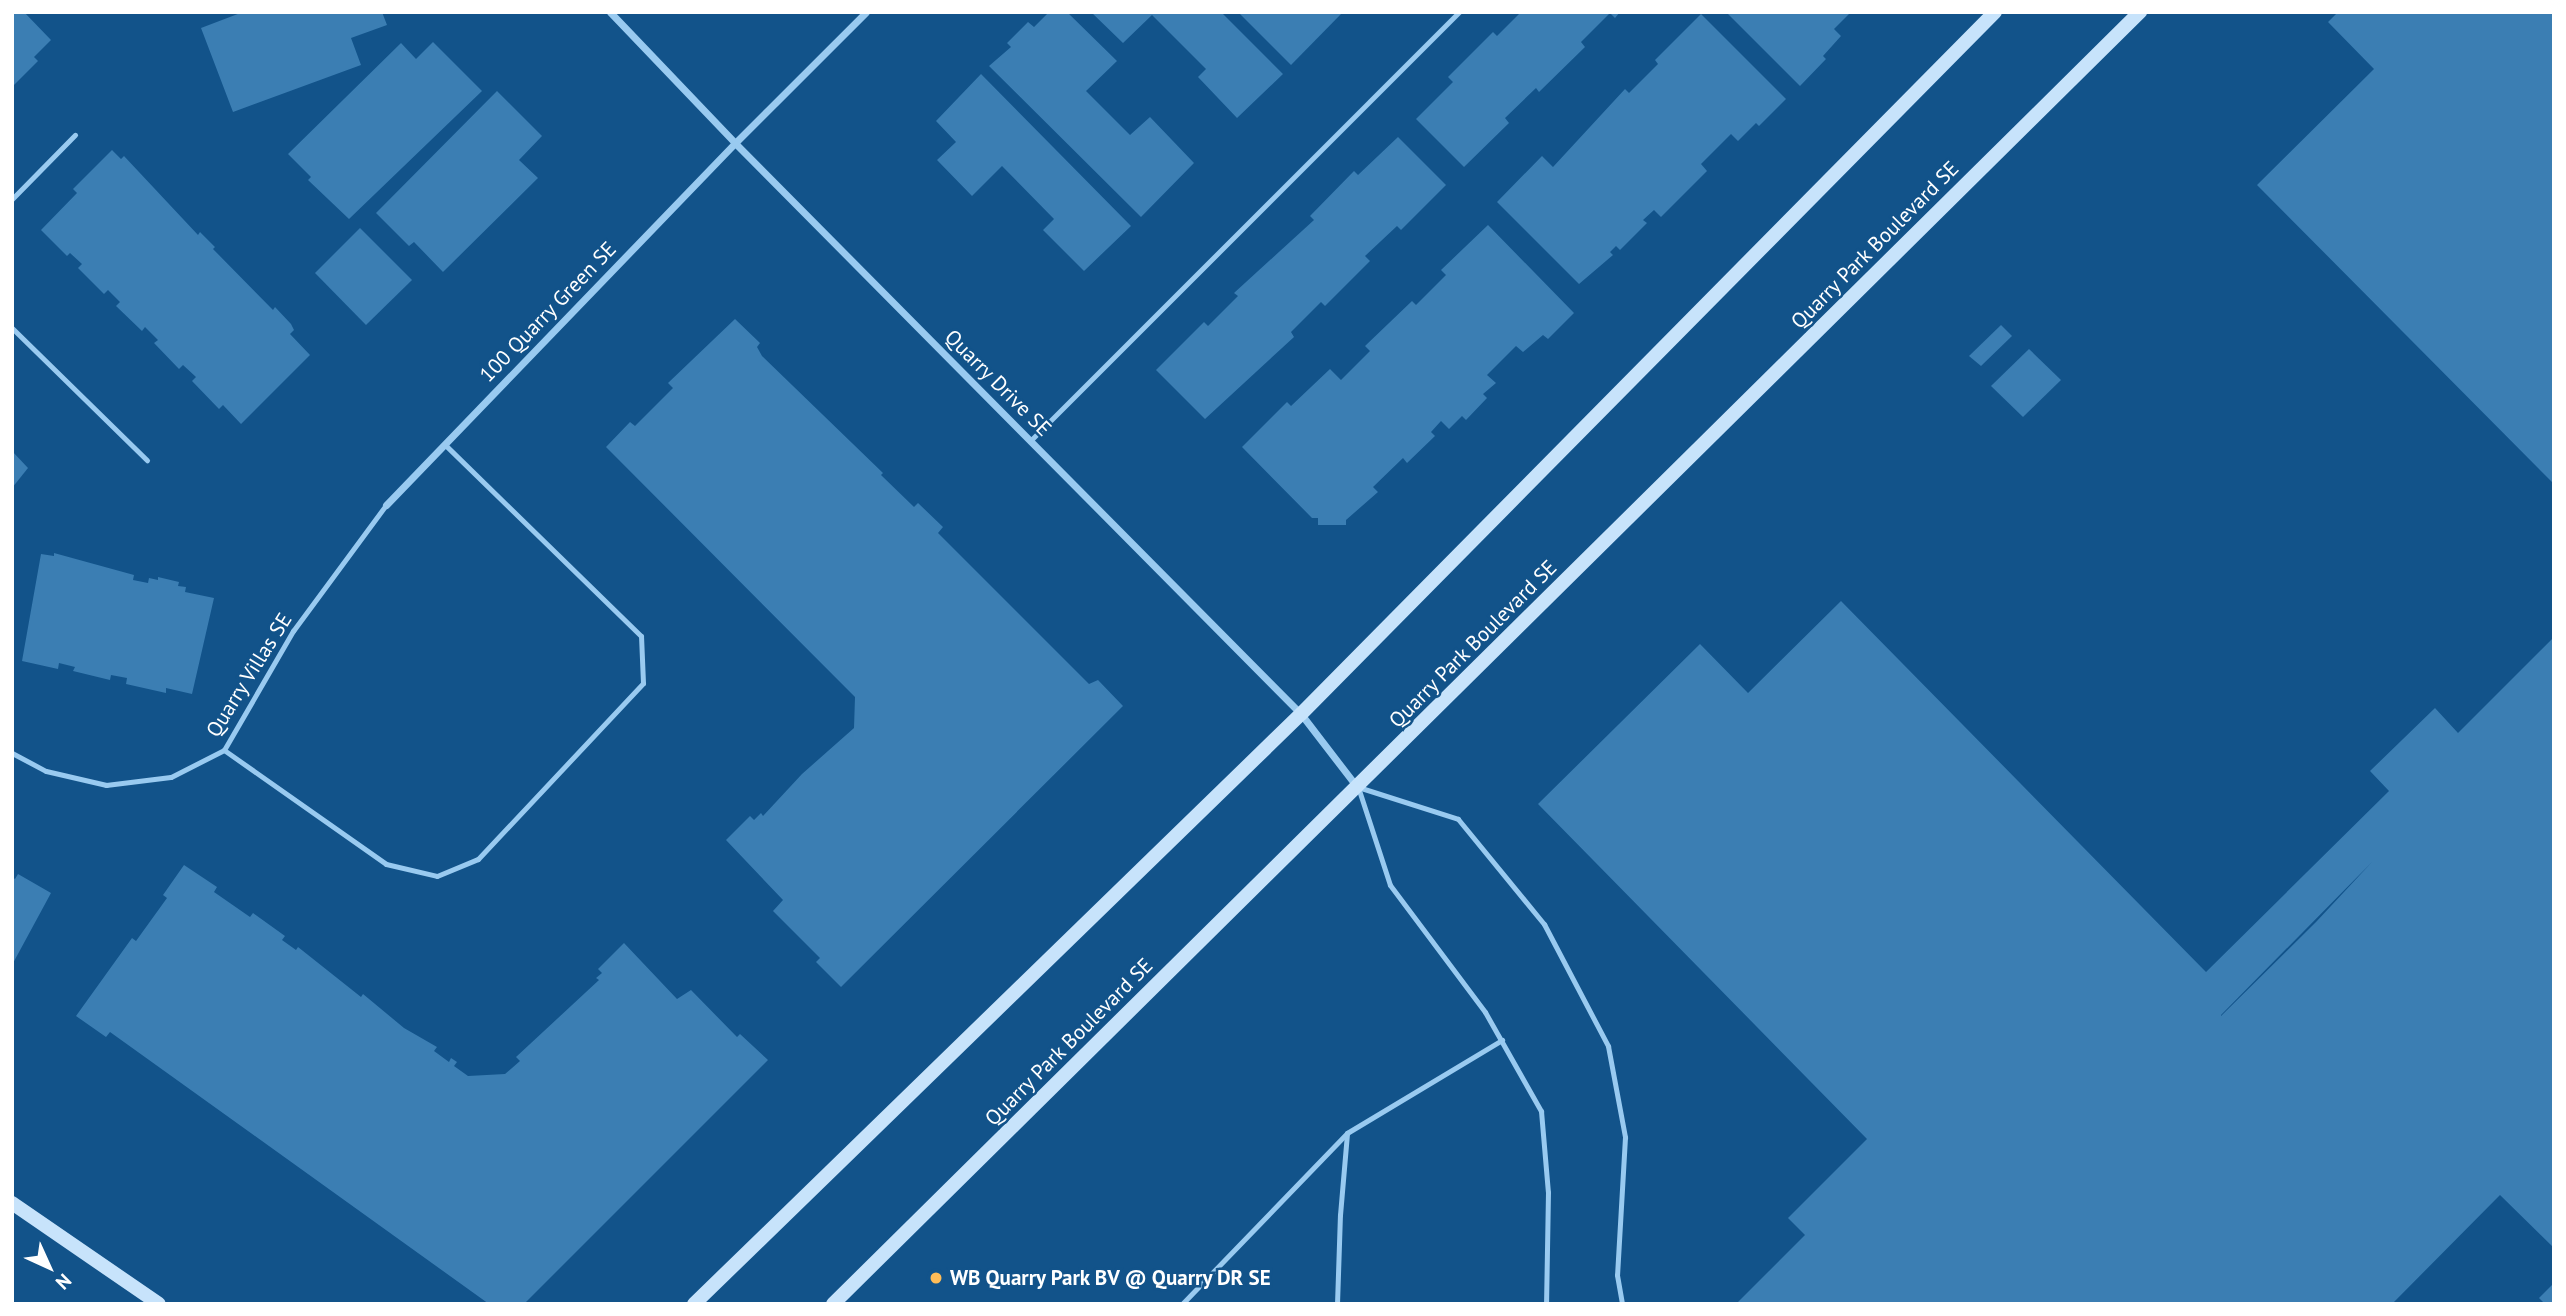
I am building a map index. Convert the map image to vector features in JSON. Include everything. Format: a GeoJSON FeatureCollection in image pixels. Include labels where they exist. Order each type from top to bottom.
{"type":"FeatureCollection","features":[{"type":"Feature","properties":{"kind":"street","name":"Quarry Drive SE"},"geometry":{"type":"LineString","coordinates":[[610,12],[735,143],[1301,714],[1358,788]]}},
{"type":"Feature","properties":{"kind":"street"},"geometry":{"type":"LineString","coordinates":[[735,143],[866,12]]}},
{"type":"Feature","properties":{"kind":"street"},"geometry":{"type":"LineString","coordinates":[[694,1304],[1301,714],[1995,12]]}},
{"type":"Feature","properties":{"kind":"street","name":"Quarry Park Boulevard SE"},"geometry":{"type":"LineString","coordinates":[[833,1304],[1358,788],[2140,12]]}},
{"type":"Feature","properties":{"kind":"street","name":"100 Quarry Green SE"},"geometry":{"type":"LineString","coordinates":[[386,505],[735,143]]}},
{"type":"Feature","properties":{"kind":"street"},"geometry":{"type":"LineString","coordinates":[[12,1203],[159,1304]]}},
{"type":"Feature","properties":{"kind":"lane"},"geometry":{"type":"LineString","coordinates":[[1030,440],[1459,12]]}},
{"type":"Feature","properties":{"kind":"lane"},"geometry":{"type":"LineString","coordinates":[[12,199],[75,135]]}},
{"type":"Feature","properties":{"kind":"lane"},"geometry":{"type":"LineString","coordinates":[[12,328],[147,460]]}},
{"type":"Feature","properties":{"kind":"lane"},"geometry":{"type":"LineString","coordinates":[[224,750],[386,864],[437,876],[478,859],[643,683],[641,636],[444,444]]}},
{"type":"Feature","properties":{"kind":"lane","name":"Quarry Villas SE"},"geometry":{"type":"LineString","coordinates":[[12,753],[46,771],[106,785],[171,777],[224,750],[293,631],[386,505]]}},
{"type":"Feature","properties":{"kind":"lane"},"geometry":{"type":"LineString","coordinates":[[1358,788],[1391,885],[1485,1012],[1541,1111],[1548,1192],[1546,1304]]}},
{"type":"Feature","properties":{"kind":"lane"},"geometry":{"type":"LineString","coordinates":[[1358,788],[1458,819],[1544,924],[1608,1046],[1625,1137],[1617,1275],[1622,1304]]}},
{"type":"Feature","properties":{"kind":"lane"},"geometry":{"type":"LineString","coordinates":[[1182,1304],[1348,1133],[1502,1040]]}},
{"type":"Feature","properties":{"kind":"lane"},"geometry":{"type":"LineString","coordinates":[[1337,1304],[1340,1215],[1348,1133]]}},
{"type":"Feature","properties":{"kind":"building"},"geometry":{"type":"Polygon","coordinates":[[[12,12],[24,12],[51,40],[34,57],[38,61],[12,87],[12,12]]]}},
{"type":"Feature","properties":{"kind":"building"},"geometry":{"type":"Polygon","coordinates":[[[243,12],[382,12],[387,25],[351,38],[361,65],[233,112],[201,28],[243,12]]]}},
{"type":"Feature","properties":{"kind":"building"},"geometry":{"type":"Polygon","coordinates":[[[1049,12],[1067,12],[1117,61],[1086,91],[1130,135],[1150,117],[1194,163],[1141,217],[989,66],[1011,47],[1007,43],[1028,22],[1034,27],[1049,12]]]}},
{"type":"Feature","properties":{"kind":"building"},"geometry":{"type":"Polygon","coordinates":[[[1091,12],[1221,12],[1283,74],[1237,118],[1198,77],[1206,69],[1152,15],[1123,43],[1091,12]]]}},
{"type":"Feature","properties":{"kind":"building"},"geometry":{"type":"Polygon","coordinates":[[[1238,12],[1343,12],[1291,65],[1238,12]]]}},
{"type":"Feature","properties":{"kind":"building"},"geometry":{"type":"Polygon","coordinates":[[[1521,12],[1620,12],[1615,18],[1610,13],[1581,42],[1585,47],[1539,92],[1536,88],[1505,118],[1509,123],[1464,167],[1416,119],[1453,82],[1448,77],[1493,32],[1497,36],[1521,12]]]}},
{"type":"Feature","properties":{"kind":"building"},"geometry":{"type":"Polygon","coordinates":[[[1726,12],[1851,12],[1834,29],[1841,36],[1823,56],[1826,59],[1800,86],[1726,12]]]}},
{"type":"Feature","properties":{"kind":"building"},"geometry":{"type":"Polygon","coordinates":[[[2338,12],[2554,12],[2554,484],[2257,185],[2374,69],[2328,22],[2338,12]]]}},
{"type":"Feature","properties":{"kind":"building"},"geometry":{"type":"Polygon","coordinates":[[[1701,14],[1786,99],[1759,126],[1756,123],[1738,141],[1731,134],[1701,164],[1707,171],[1661,217],[1654,210],[1643,220],[1647,223],[1620,250],[1616,246],[1610,252],[1613,255],[1579,284],[1497,202],[1542,156],[1553,167],[1625,89],[1629,93],[1658,64],[1655,60],[1701,14]]]}},
{"type":"Feature","properties":{"kind":"building"},"geometry":{"type":"Polygon","coordinates":[[[433,42],[482,91],[349,219],[308,180],[311,177],[288,154],[401,43],[416,59],[433,42]]]}},
{"type":"Feature","properties":{"kind":"building"},"geometry":{"type":"Polygon","coordinates":[[[981,74],[1131,226],[1084,271],[1043,230],[1054,219],[1002,166],[972,196],[937,160],[956,142],[936,121],[981,74]]]}},
{"type":"Feature","properties":{"kind":"building"},"geometry":{"type":"Polygon","coordinates":[[[497,91],[542,136],[519,160],[538,178],[443,272],[414,242],[409,246],[376,213],[497,91]]]}},
{"type":"Feature","properties":{"kind":"building"},"geometry":{"type":"Polygon","coordinates":[[[1398,137],[1446,185],[1401,230],[1397,226],[1365,256],[1370,261],[1325,306],[1321,302],[1291,332],[1294,337],[1205,419],[1156,370],[1204,322],[1208,326],[1238,296],[1234,293],[1314,220],[1310,216],[1354,171],[1358,175],[1398,137]]]}},
{"type":"Feature","properties":{"kind":"building"},"geometry":{"type":"Polygon","coordinates":[[[112,150],[121,159],[124,156],[198,235],[200,232],[215,247],[213,249],[273,310],[275,307],[291,324],[294,330],[290,334],[310,355],[241,424],[223,405],[219,409],[192,381],[196,377],[183,365],[179,369],[154,343],[158,340],[145,327],[142,331],[116,306],[120,302],[108,290],[104,294],[78,268],[82,264],[70,253],[67,256],[41,230],[77,193],[73,189],[112,150]]]}},
{"type":"Feature","properties":{"kind":"building"},"geometry":{"type":"Polygon","coordinates":[[[1488,225],[1574,313],[1548,339],[1543,335],[1523,352],[1516,346],[1487,375],[1496,383],[1483,394],[1487,398],[1466,420],[1462,416],[1449,429],[1441,421],[1431,432],[1435,436],[1407,463],[1403,458],[1373,487],[1378,492],[1346,520],[1346,525],[1318,525],[1318,518],[1312,518],[1242,447],[1287,402],[1291,406],[1330,369],[1341,380],[1370,351],[1365,346],[1412,301],[1416,305],[1446,275],[1441,270],[1488,225]]]}},
{"type":"Feature","properties":{"kind":"building"},"geometry":{"type":"Polygon","coordinates":[[[360,228],[412,280],[366,325],[315,273],[360,228]]]}},
{"type":"Feature","properties":{"kind":"building"},"geometry":{"type":"Polygon","coordinates":[[[735,319],[760,343],[757,347],[762,356],[883,473],[881,475],[914,507],[918,503],[943,527],[938,533],[1089,684],[1098,680],[1123,706],[841,987],[816,962],[820,958],[773,911],[783,900],[726,840],[750,816],[754,820],[761,813],[763,816],[802,774],[854,728],[855,697],[606,447],[630,422],[635,426],[673,388],[668,383],[735,319]]]}},
{"type":"Feature","properties":{"kind":"building"},"geometry":{"type":"Polygon","coordinates":[[[2001,325],[2012,336],[1981,366],[1969,356],[2001,325]]]}},
{"type":"Feature","properties":{"kind":"building"},"geometry":{"type":"Polygon","coordinates":[[[2029,349],[2061,380],[2023,417],[1991,386],[2029,349]]]}},
{"type":"Feature","properties":{"kind":"building"},"geometry":{"type":"Polygon","coordinates":[[[12,451],[28,468],[12,488],[12,451]]]}},
{"type":"Feature","properties":{"kind":"building"},"geometry":{"type":"Polygon","coordinates":[[[54,553],[134,575],[133,580],[148,583],[149,578],[158,580],[158,577],[179,582],[178,586],[186,587],[185,592],[214,598],[192,694],[166,688],[166,693],[126,684],[127,678],[111,675],[110,680],[73,671],[75,667],[59,663],[58,669],[22,661],[41,554],[54,556],[54,553]]]}},
{"type":"Feature","properties":{"kind":"building"},"geometry":{"type":"Polygon","coordinates":[[[1841,601],[2206,972],[2389,791],[2370,771],[2435,708],[2458,733],[2554,637],[2554,1248],[2500,1195],[2392,1304],[1736,1304],[1805,1235],[1788,1218],[1867,1139],[1538,804],[1700,644],[1748,693],[1841,601]],[[2372,862],[2221,1016],[2316,922],[2372,862]]]}},
{"type":"Feature","properties":{"kind":"building"},"geometry":{"type":"Polygon","coordinates":[[[184,865],[217,887],[214,892],[250,917],[253,913],[285,936],[282,940],[296,950],[298,947],[361,997],[363,994],[404,1028],[437,1047],[434,1051],[449,1062],[451,1058],[457,1062],[454,1066],[468,1076],[505,1074],[520,1061],[516,1057],[599,980],[596,978],[602,973],[598,969],[624,943],[677,999],[691,990],[737,1037],[740,1034],[768,1060],[524,1304],[489,1304],[110,1032],[106,1037],[76,1016],[132,938],[136,941],[167,898],[163,895],[184,865]]]}},
{"type":"Feature","properties":{"kind":"building"},"geometry":{"type":"Polygon","coordinates":[[[18,874],[51,893],[12,965],[12,877],[15,879],[18,874]]]}},
{"type":"Feature","properties":{"kind":"building"},"geometry":{"type":"Polygon","coordinates":[[[2554,1283],[2554,1304],[2545,1304],[2539,1298],[2554,1283]]]}},
{"type":"Feature","properties":{"kind":"place","name":"WB Quarry Park BV @ Quarry DR SE"},"geometry":{"type":"Point","coordinates":[936,1278]}}]}
